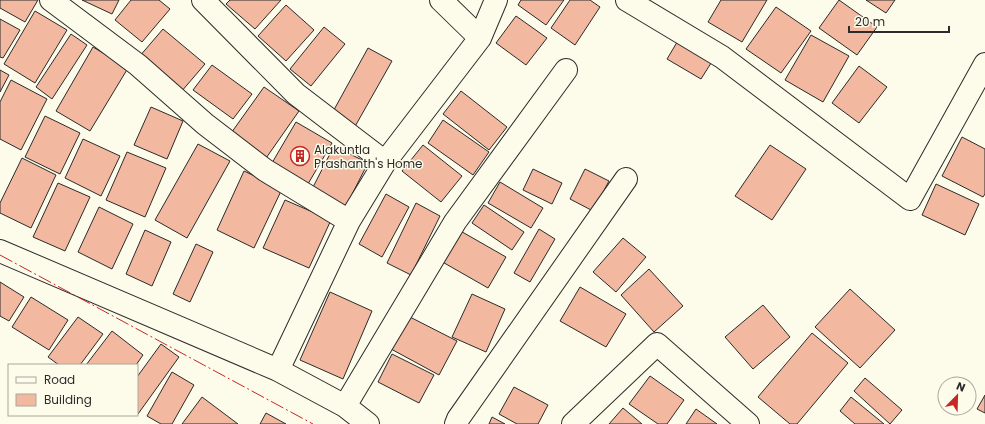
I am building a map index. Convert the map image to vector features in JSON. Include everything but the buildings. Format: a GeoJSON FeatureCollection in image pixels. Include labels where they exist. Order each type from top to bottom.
{"type":"FeatureCollection","features":[{"type":"Feature","properties":{"kind":"street"},"geometry":{"type":"LineString","coordinates":[[51,0],[138,65],[205,124],[265,170],[350,221]]}},
{"type":"Feature","properties":{"kind":"street"},"geometry":{"type":"LineString","coordinates":[[203,0],[296,94],[385,162]]}},
{"type":"Feature","properties":{"kind":"street"},"geometry":{"type":"LineString","coordinates":[[441,0],[480,38]]}},
{"type":"Feature","properties":{"kind":"street"},"geometry":{"type":"LineString","coordinates":[[278,370],[350,221],[385,162],[480,38],[496,0]]}},
{"type":"Feature","properties":{"kind":"street"},"geometry":{"type":"LineString","coordinates":[[627,0],[722,57],[910,199],[985,64]]}},
{"type":"Feature","properties":{"kind":"street"},"geometry":{"type":"LineString","coordinates":[[345,406],[455,222],[566,70]]}},
{"type":"Feature","properties":{"kind":"street"},"geometry":{"type":"LineString","coordinates":[[456,424],[462,413],[626,179]]}},
{"type":"Feature","properties":{"kind":"street"},"geometry":{"type":"LineString","coordinates":[[0,251],[278,370],[345,406],[368,424]]}},
{"type":"Feature","properties":{"kind":"street"},"geometry":{"type":"LineString","coordinates":[[573,424],[658,344],[748,424]]}},
{"type":"Feature","properties":{"kind":"power"},"geometry":{"type":"LineString","coordinates":[[0,255],[313,424]]}},
{"type":"Feature","properties":{"kind":"place","name":"Alakuntla Prashanth's Home"},"geometry":{"type":"Point","coordinates":[300,156]}}]}
